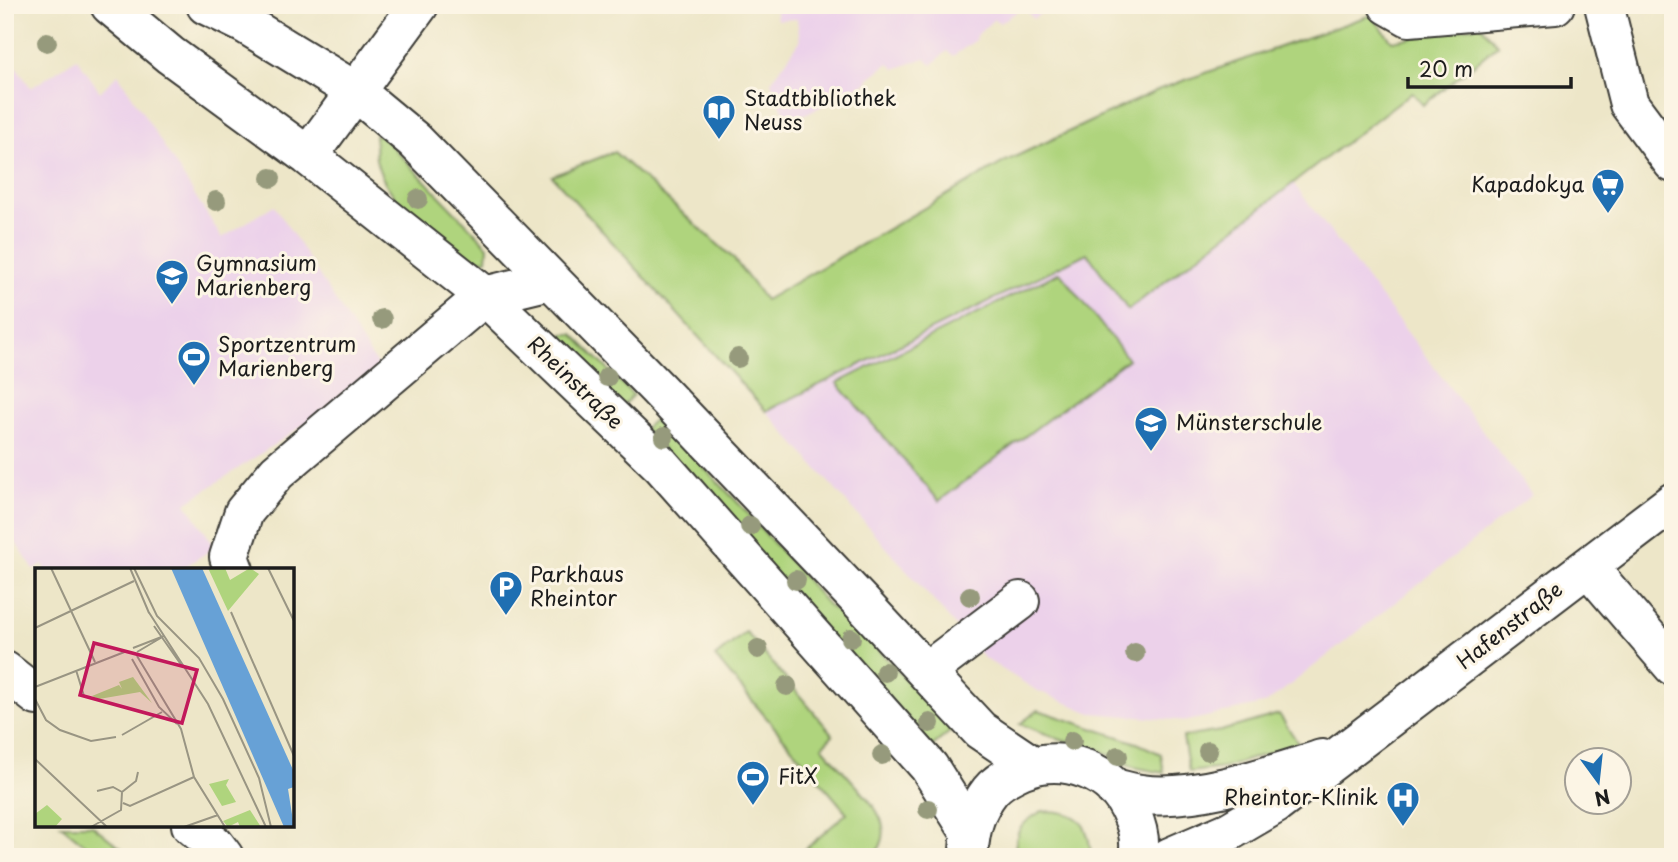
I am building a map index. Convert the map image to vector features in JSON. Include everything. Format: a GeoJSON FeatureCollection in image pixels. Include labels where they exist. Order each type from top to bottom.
{"type":"FeatureCollection","features":[{"type":"Feature","properties":{"kind":"street","name":"Rheinstraße"},"geometry":{"type":"LineString","coordinates":[[110,5],[170,55],[308,156],[485,296],[661,464],[929,768],[970,844]]}},
{"type":"Feature","properties":{"kind":"street"},"geometry":{"type":"LineString","coordinates":[[206,5],[245,24],[355,91],[414,140],[666,398],[979,730],[1032,765]]}},
{"type":"Feature","properties":{"kind":"street"},"geometry":{"type":"LineString","coordinates":[[308,156],[419,5]]}},
{"type":"Feature","properties":{"kind":"street"},"geometry":{"type":"LineString","coordinates":[[1398,11],[1555,5]]}},
{"type":"Feature","properties":{"kind":"street"},"geometry":{"type":"LineString","coordinates":[[1604,5],[1629,104],[1673,163]]}},
{"type":"Feature","properties":{"kind":"street"},"geometry":{"type":"LineString","coordinates":[[233,568],[229,557],[244,512],[277,472],[485,296],[550,280]]}},
{"type":"Feature","properties":{"kind":"street","name":"Hafenstraße"},"geometry":{"type":"LineString","coordinates":[[1170,857],[1230,831],[1276,804],[1673,502]]}},
{"type":"Feature","properties":{"kind":"street"},"geometry":{"type":"LineString","coordinates":[[1588,566],[1673,666]]}},
{"type":"Feature","properties":{"kind":"street"},"geometry":{"type":"LineString","coordinates":[[926,672],[1020,601]]}},
{"type":"Feature","properties":{"kind":"street"},"geometry":{"type":"LineString","coordinates":[[5,671],[35,694]]}},
{"type":"Feature","properties":{"kind":"street","name":"Hafenstraße"},"geometry":{"type":"LineString","coordinates":[[1114,788],[1142,794],[1178,794],[1215,789],[1276,774],[1348,751]]}},
{"type":"Feature","properties":{"kind":"street","name":"Hafenstraße"},"geometry":{"type":"LineString","coordinates":[[970,844],[978,810],[991,789],[1010,775],[1032,765],[1054,762],[1076,765],[1097,773],[1114,788],[1129,805],[1138,828],[1138,857]]}},
{"type":"Feature","properties":{"kind":"shaded area"},"geometry":{"type":"Polygon","coordinates":[[[775,5],[1053,5],[1033,19],[1024,7],[1000,23],[994,19],[975,37],[976,40],[953,56],[947,51],[932,65],[925,58],[895,69],[889,63],[868,79],[869,82],[843,92],[838,87],[822,106],[788,122],[771,82],[800,41],[797,19],[777,20],[775,5]]]}},
{"type":"Feature","properties":{"kind":"shaded area","name":"Gymnasium Marienberg"},"geometry":{"type":"Polygon","coordinates":[[[5,50],[31,88],[77,58],[100,92],[118,74],[222,238],[274,205],[382,373],[186,503],[215,547],[183,568],[45,568],[43,564],[34,570],[5,526],[5,50]]]}},
{"type":"Feature","properties":{"kind":"shaded area","name":"Münsterschule"},"geometry":{"type":"Polygon","coordinates":[[[1293,183],[1532,495],[1267,703],[1188,721],[1091,713],[1036,690],[984,658],[766,411],[1087,253],[1128,310],[1293,183]]]}},
{"type":"Feature","properties":{"kind":"green space"},"geometry":{"type":"Polygon","coordinates":[[[1371,15],[1392,41],[1481,25],[1498,45],[1423,105],[1412,92],[1128,310],[1087,253],[766,411],[552,176],[614,152],[733,258],[765,300],[1006,161],[1160,89],[1371,15]]]}},
{"type":"Feature","properties":{"kind":"green space"},"geometry":{"type":"Polygon","coordinates":[[[375,135],[381,135],[488,246],[487,259],[476,261],[418,219],[392,193],[376,160],[375,135]]]}},
{"type":"Feature","properties":{"kind":"green space"},"geometry":{"type":"Polygon","coordinates":[[[1060,272],[1128,359],[939,501],[837,383],[1060,272]]]}},
{"type":"Feature","properties":{"kind":"green space"},"geometry":{"type":"Polygon","coordinates":[[[563,334],[573,334],[633,395],[622,406],[561,344],[563,334]]]}},
{"type":"Feature","properties":{"kind":"green space"},"geometry":{"type":"Polygon","coordinates":[[[656,418],[743,508],[828,605],[865,635],[952,730],[930,748],[644,429],[656,418]]]}},
{"type":"Feature","properties":{"kind":"green space"},"geometry":{"type":"Polygon","coordinates":[[[746,632],[833,735],[822,746],[876,809],[883,827],[883,837],[873,857],[796,857],[847,813],[715,657],[746,632]]]}},
{"type":"Feature","properties":{"kind":"green space"},"geometry":{"type":"Polygon","coordinates":[[[1038,710],[1137,743],[1161,754],[1164,773],[1133,767],[1096,748],[1062,740],[1020,724],[1038,710]]]}},
{"type":"Feature","properties":{"kind":"green space"},"geometry":{"type":"Polygon","coordinates":[[[1279,714],[1298,743],[1224,768],[1189,772],[1183,737],[1221,731],[1279,714]]]}},
{"type":"Feature","properties":{"kind":"green space"},"geometry":{"type":"Polygon","coordinates":[[[1042,811],[1065,813],[1079,820],[1088,835],[1091,857],[1015,857],[1017,834],[1023,824],[1042,811]]]}},
{"type":"Feature","properties":{"kind":"green space"},"geometry":{"type":"Polygon","coordinates":[[[63,827],[94,827],[132,857],[100,857],[63,827]]]}},
{"type":"Feature","properties":{"kind":"place","name":"Stadtbibliothek Neuss"},"geometry":{"type":"Point","coordinates":[719,141]}},
{"type":"Feature","properties":{"kind":"place","name":"Kapadokya"},"geometry":{"type":"Point","coordinates":[1608,215]}},
{"type":"Feature","properties":{"kind":"place","name":"Gymnasium Marienberg"},"geometry":{"type":"Point","coordinates":[172,306]}},
{"type":"Feature","properties":{"kind":"place","name":"Sportzentrum Marienberg"},"geometry":{"type":"Point","coordinates":[194,387]}},
{"type":"Feature","properties":{"kind":"place","name":"Münsterschule"},"geometry":{"type":"Point","coordinates":[1151,453]}},
{"type":"Feature","properties":{"kind":"place","name":"Parkhaus Rheintor"},"geometry":{"type":"Point","coordinates":[506,617]}},
{"type":"Feature","properties":{"kind":"place","name":"FitX"},"geometry":{"type":"Point","coordinates":[753,807]}},
{"type":"Feature","properties":{"kind":"place","name":"Rheintor-Klinik"},"geometry":{"type":"Point","coordinates":[1403,828]}}]}
